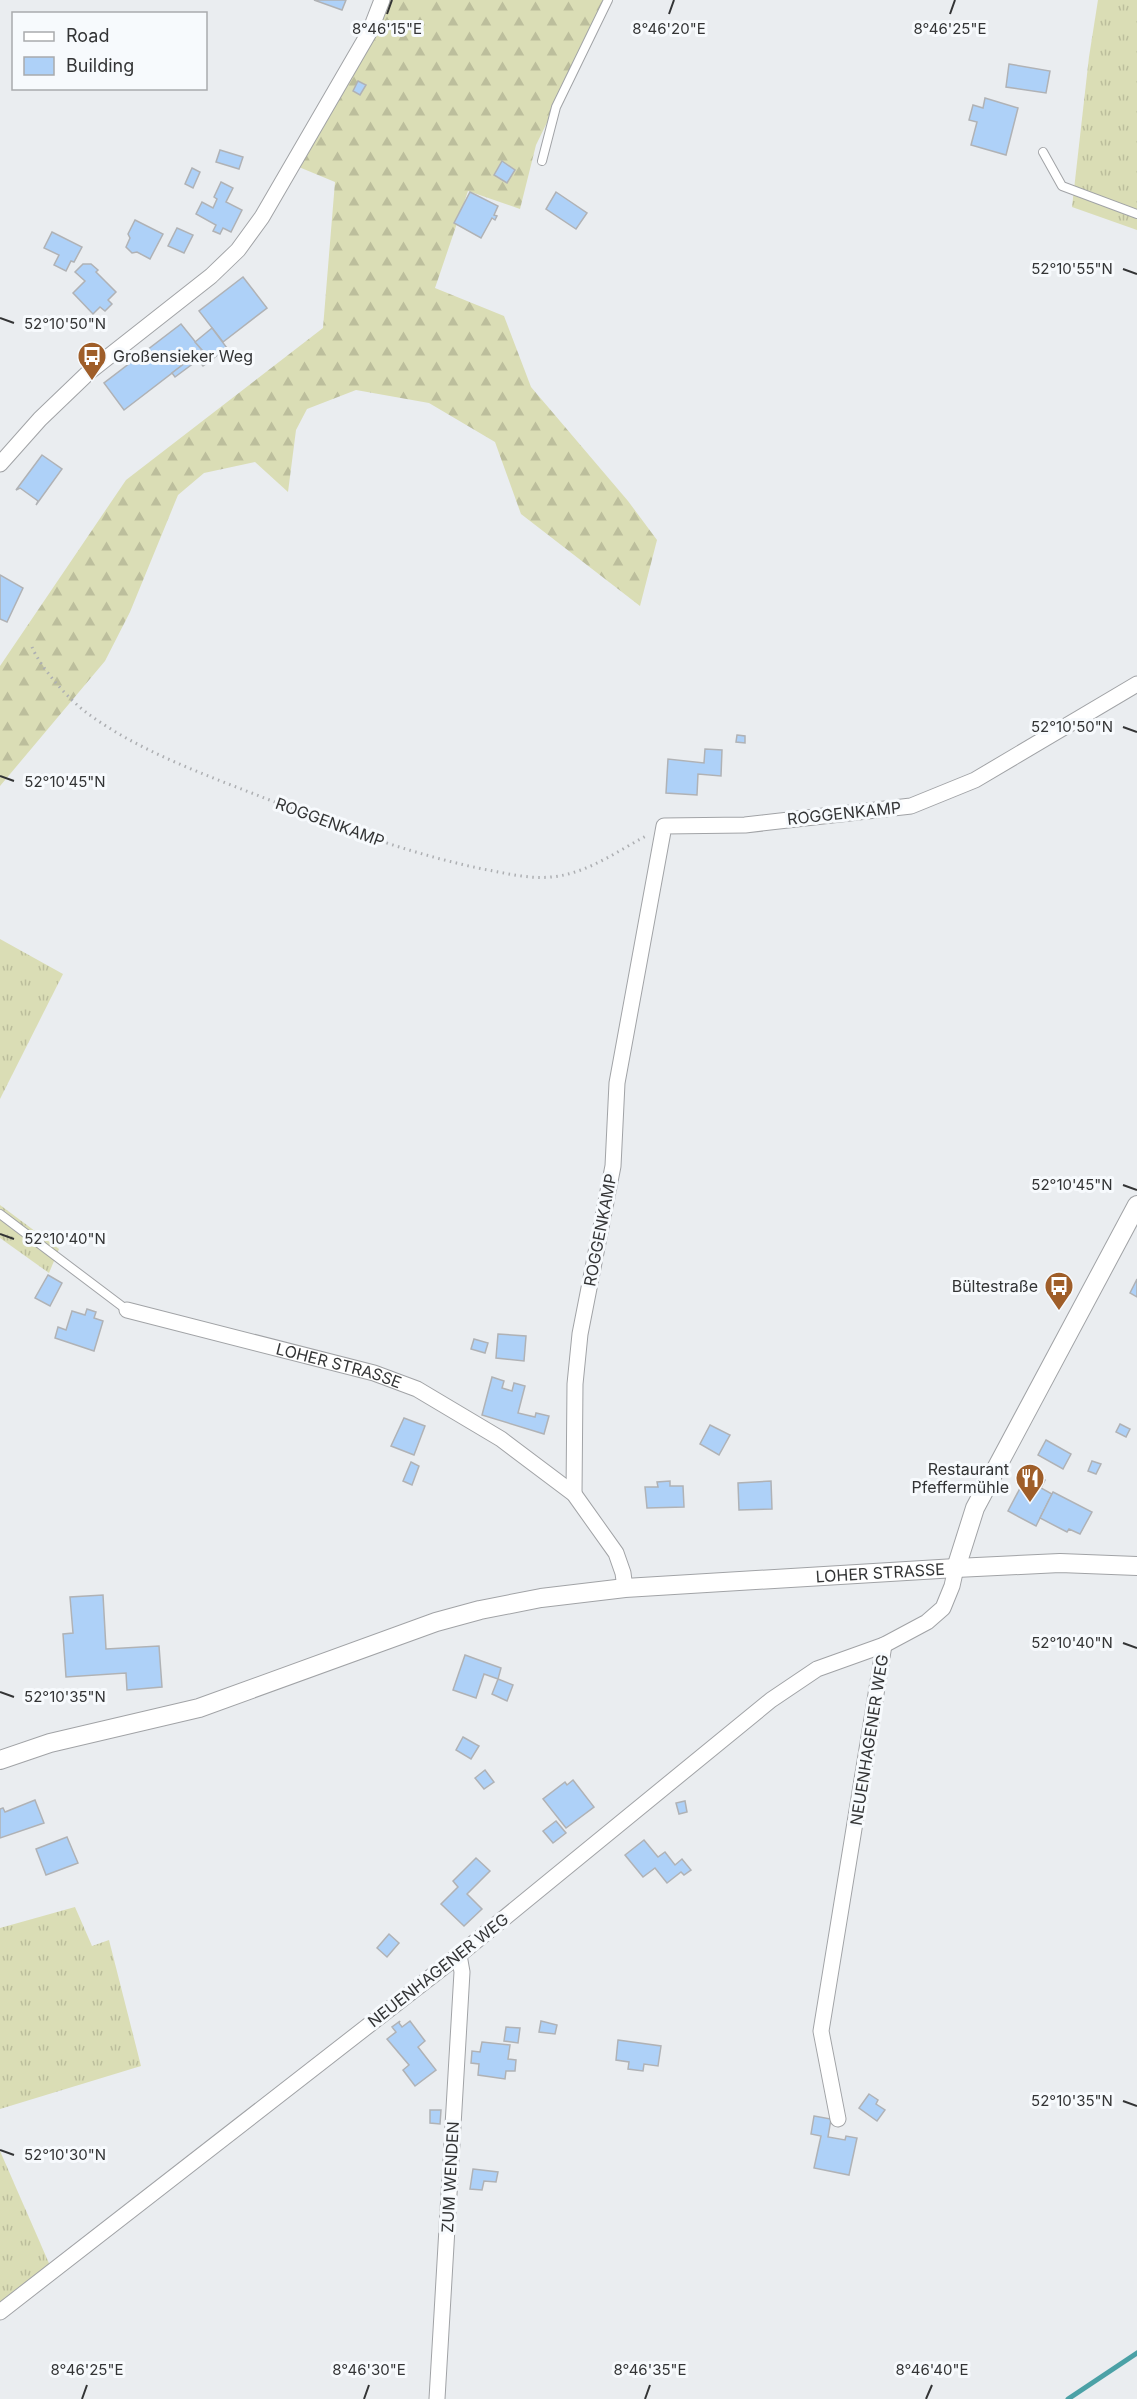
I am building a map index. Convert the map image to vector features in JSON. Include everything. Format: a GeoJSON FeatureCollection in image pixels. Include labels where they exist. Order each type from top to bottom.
{"type":"FeatureCollection","features":[{"type":"Feature","properties":{"kind":"street"},"geometry":{"type":"LineString","coordinates":[[0,464],[40,418],[89,372],[211,276],[238,250],[262,217],[370,31],[382,0]]}},
{"type":"Feature","properties":{"kind":"street","name":"ROGGENKAMP"},"geometry":{"type":"LineString","coordinates":[[574,1494],[575,1384],[580,1334],[613,1166],[617,1083],[664,826],[745,825],[911,806],[975,780],[1137,684]]}},
{"type":"Feature","properties":{"kind":"street"},"geometry":{"type":"LineString","coordinates":[[956,1568],[975,1508],[1137,1205]]}},
{"type":"Feature","properties":{"kind":"street","name":"LOHER STRASSE"},"geometry":{"type":"LineString","coordinates":[[127,1310],[374,1373],[417,1389],[501,1439],[574,1494],[616,1553],[625,1588]]}},
{"type":"Feature","properties":{"kind":"street","name":"LOHER STRASSE"},"geometry":{"type":"LineString","coordinates":[[0,1760],[50,1743],[199,1708],[436,1622],[480,1610],[541,1598],[625,1588],[956,1568],[1060,1563],[1137,1566]]}},
{"type":"Feature","properties":{"kind":"street","name":"NEUENHAGENER WEG"},"geometry":{"type":"LineString","coordinates":[[0,2312],[459,1955],[771,1700],[818,1669],[884,1645],[927,1622],[943,1608],[956,1568]]}},
{"type":"Feature","properties":{"kind":"street","name":"NEUENHAGENER WEG"},"geometry":{"type":"LineString","coordinates":[[838,2118],[821,2031],[884,1645]]}},
{"type":"Feature","properties":{"kind":"street","name":"ZUM WENDEN"},"geometry":{"type":"LineString","coordinates":[[437,2399],[462,1972],[459,1955]]}},
{"type":"Feature","properties":{"kind":"lane"},"geometry":{"type":"LineString","coordinates":[[542,161],[556,107],[608,0]]}},
{"type":"Feature","properties":{"kind":"lane"},"geometry":{"type":"LineString","coordinates":[[1043,152],[1062,186],[1137,214]]}},
{"type":"Feature","properties":{"kind":"lane","name":"LOHER STRASSE"},"geometry":{"type":"LineString","coordinates":[[0,1215],[127,1310]]}},
{"type":"Feature","properties":{"kind":"path","name":"ROGGENKAMP"},"geometry":{"type":"LineString","coordinates":[[32,647],[38,662],[84,711],[143,747],[321,820],[461,864],[528,877],[553,877],[592,866],[664,826]]}},
{"type":"Feature","properties":{"kind":"green space"},"geometry":{"type":"Polygon","coordinates":[[[383,0],[607,0],[536,145],[520,209],[468,191],[435,288],[504,316],[531,387],[628,501],[657,540],[640,606],[521,514],[495,442],[429,403],[356,390],[307,409],[296,430],[288,492],[255,462],[204,473],[178,495],[130,612],[105,661],[0,786],[0,666],[126,480],[323,328],[335,182],[294,165],[383,0]]]}},
{"type":"Feature","properties":{"kind":"green space"},"geometry":{"type":"Polygon","coordinates":[[[1098,0],[1137,0],[1137,230],[1072,207],[1089,57],[1098,0]]]}},
{"type":"Feature","properties":{"kind":"green space"},"geometry":{"type":"Polygon","coordinates":[[[0,939],[63,974],[0,1099],[0,939]]]}},
{"type":"Feature","properties":{"kind":"green space"},"geometry":{"type":"Polygon","coordinates":[[[0,1205],[59,1249],[49,1273],[0,1238],[0,1205]]]}},
{"type":"Feature","properties":{"kind":"green space"},"geometry":{"type":"Polygon","coordinates":[[[75,1907],[92,1946],[109,1940],[141,2066],[0,2109],[0,1928],[75,1907]]]}},
{"type":"Feature","properties":{"kind":"green space"},"geometry":{"type":"Polygon","coordinates":[[[0,2151],[55,2277],[0,2318],[0,2151]]]}},
{"type":"Feature","properties":{"kind":"building"},"geometry":{"type":"Polygon","coordinates":[[[314,0],[346,0],[342,10],[314,0]]]}},
{"type":"Feature","properties":{"kind":"building"},"geometry":{"type":"Polygon","coordinates":[[[1009,64],[1050,71],[1046,93],[1006,87],[1009,64]]]}},
{"type":"Feature","properties":{"kind":"building"},"geometry":{"type":"Polygon","coordinates":[[[358,81],[366,85],[360,95],[353,91],[358,81]]]}},
{"type":"Feature","properties":{"kind":"building"},"geometry":{"type":"Polygon","coordinates":[[[985,98],[1018,108],[1006,155],[971,145],[977,122],[969,120],[973,105],[983,108],[985,98]]]}},
{"type":"Feature","properties":{"kind":"building"},"geometry":{"type":"Polygon","coordinates":[[[220,150],[243,157],[239,169],[216,162],[220,150]]]}},
{"type":"Feature","properties":{"kind":"building"},"geometry":{"type":"Polygon","coordinates":[[[502,161],[515,170],[507,183],[494,175],[502,161]]]}},
{"type":"Feature","properties":{"kind":"building"},"geometry":{"type":"Polygon","coordinates":[[[192,168],[200,172],[193,188],[185,184],[192,168]]]}},
{"type":"Feature","properties":{"kind":"building"},"geometry":{"type":"Polygon","coordinates":[[[221,182],[233,188],[226,202],[242,210],[231,232],[223,228],[220,234],[213,231],[216,225],[196,214],[202,202],[213,208],[217,199],[214,197],[221,182]]]}},
{"type":"Feature","properties":{"kind":"building"},"geometry":{"type":"Polygon","coordinates":[[[470,192],[498,206],[494,215],[497,216],[495,220],[492,218],[481,238],[454,223],[470,192]]]}},
{"type":"Feature","properties":{"kind":"building"},"geometry":{"type":"Polygon","coordinates":[[[556,192],[587,213],[576,229],[546,209],[556,192]]]}},
{"type":"Feature","properties":{"kind":"building"},"geometry":{"type":"Polygon","coordinates":[[[135,220],[163,234],[150,259],[137,252],[132,253],[126,247],[130,238],[128,234],[135,220]]]}},
{"type":"Feature","properties":{"kind":"building"},"geometry":{"type":"Polygon","coordinates":[[[177,228],[193,235],[184,253],[168,246],[177,228]]]}},
{"type":"Feature","properties":{"kind":"building"},"geometry":{"type":"Polygon","coordinates":[[[52,232],[82,247],[66,271],[54,265],[59,255],[44,248],[52,232]]]}},
{"type":"Feature","properties":{"kind":"building"},"geometry":{"type":"Polygon","coordinates":[[[83,264],[91,264],[116,292],[108,300],[112,304],[105,311],[100,307],[93,314],[73,293],[85,281],[75,272],[83,264]]]}},
{"type":"Feature","properties":{"kind":"building"},"geometry":{"type":"Polygon","coordinates":[[[243,277],[267,308],[223,342],[199,311],[243,277]]]}},
{"type":"Feature","properties":{"kind":"building"},"geometry":{"type":"Polygon","coordinates":[[[181,324],[202,350],[124,410],[104,383],[181,324]]]}},
{"type":"Feature","properties":{"kind":"building"},"geometry":{"type":"Polygon","coordinates":[[[212,328],[227,348],[203,366],[198,360],[175,377],[172,373],[202,350],[195,342],[212,328]]]}},
{"type":"Feature","properties":{"kind":"building"},"geometry":{"type":"Polygon","coordinates":[[[42,455],[62,469],[36,505],[38,501],[20,488],[16,490],[42,455]]]}},
{"type":"Feature","properties":{"kind":"building"},"geometry":{"type":"Polygon","coordinates":[[[0,575],[23,588],[7,622],[0,619],[0,575]]]}},
{"type":"Feature","properties":{"kind":"building"},"geometry":{"type":"Polygon","coordinates":[[[737,735],[745,736],[745,743],[736,742],[737,735]]]}},
{"type":"Feature","properties":{"kind":"building"},"geometry":{"type":"Polygon","coordinates":[[[705,749],[722,750],[721,776],[698,774],[697,795],[666,793],[668,759],[704,763],[705,749]]]}},
{"type":"Feature","properties":{"kind":"building"},"geometry":{"type":"Polygon","coordinates":[[[48,1275],[62,1283],[50,1306],[35,1298],[48,1275]]]}},
{"type":"Feature","properties":{"kind":"building"},"geometry":{"type":"Polygon","coordinates":[[[1137,1279],[1137,1297],[1130,1293],[1137,1279]]]}},
{"type":"Feature","properties":{"kind":"building"},"geometry":{"type":"Polygon","coordinates":[[[87,1309],[96,1312],[94,1318],[103,1321],[94,1351],[55,1338],[58,1327],[66,1330],[72,1311],[85,1315],[87,1309]]]}},
{"type":"Feature","properties":{"kind":"building"},"geometry":{"type":"Polygon","coordinates":[[[498,1334],[526,1336],[524,1361],[496,1358],[498,1334]]]}},
{"type":"Feature","properties":{"kind":"building"},"geometry":{"type":"Polygon","coordinates":[[[474,1339],[488,1343],[485,1353],[471,1349],[474,1339]]]}},
{"type":"Feature","properties":{"kind":"building"},"geometry":{"type":"Polygon","coordinates":[[[492,1377],[504,1381],[502,1388],[512,1391],[514,1383],[525,1386],[518,1413],[535,1417],[536,1413],[549,1416],[544,1434],[482,1415],[492,1377]]]}},
{"type":"Feature","properties":{"kind":"building"},"geometry":{"type":"Polygon","coordinates":[[[404,1418],[425,1426],[414,1455],[391,1446],[404,1418]]]}},
{"type":"Feature","properties":{"kind":"building"},"geometry":{"type":"Polygon","coordinates":[[[1120,1424],[1130,1429],[1126,1437],[1116,1432],[1120,1424]]]}},
{"type":"Feature","properties":{"kind":"building"},"geometry":{"type":"Polygon","coordinates":[[[710,1425],[730,1435],[719,1455],[700,1444],[710,1425]]]}},
{"type":"Feature","properties":{"kind":"building"},"geometry":{"type":"Polygon","coordinates":[[[1046,1440],[1071,1454],[1063,1469],[1038,1455],[1046,1440]]]}},
{"type":"Feature","properties":{"kind":"building"},"geometry":{"type":"Polygon","coordinates":[[[1092,1461],[1101,1464],[1096,1474],[1088,1471],[1092,1461]]]}},
{"type":"Feature","properties":{"kind":"building"},"geometry":{"type":"Polygon","coordinates":[[[411,1462],[419,1466],[412,1485],[403,1481],[411,1462]]]}},
{"type":"Feature","properties":{"kind":"building","name":"Restaurant Pfeffermühle"},"geometry":{"type":"Polygon","coordinates":[[[1029,1471],[1045,1480],[1041,1488],[1052,1494],[1036,1526],[1008,1511],[1029,1471]]]}},
{"type":"Feature","properties":{"kind":"building"},"geometry":{"type":"Polygon","coordinates":[[[670,1481],[670,1486],[683,1486],[684,1507],[647,1508],[645,1487],[658,1487],[657,1482],[670,1481]]]}},
{"type":"Feature","properties":{"kind":"building"},"geometry":{"type":"Polygon","coordinates":[[[771,1481],[772,1509],[739,1510],[738,1483],[771,1481]]]}},
{"type":"Feature","properties":{"kind":"building"},"geometry":{"type":"Polygon","coordinates":[[[1053,1492],[1092,1512],[1080,1534],[1069,1529],[1067,1532],[1040,1518],[1053,1492]]]}},
{"type":"Feature","properties":{"kind":"building"},"geometry":{"type":"Polygon","coordinates":[[[103,1595],[106,1649],[159,1646],[162,1687],[127,1690],[126,1673],[66,1677],[63,1634],[73,1633],[70,1597],[103,1595]]]}},
{"type":"Feature","properties":{"kind":"building"},"geometry":{"type":"Polygon","coordinates":[[[465,1655],[501,1668],[498,1679],[484,1674],[476,1698],[453,1690],[465,1655]]]}},
{"type":"Feature","properties":{"kind":"building"},"geometry":{"type":"Polygon","coordinates":[[[498,1679],[513,1685],[507,1701],[492,1694],[498,1679]]]}},
{"type":"Feature","properties":{"kind":"building"},"geometry":{"type":"Polygon","coordinates":[[[463,1737],[479,1746],[471,1759],[456,1750],[463,1737]]]}},
{"type":"Feature","properties":{"kind":"building"},"geometry":{"type":"Polygon","coordinates":[[[485,1770],[494,1782],[484,1789],[475,1778],[485,1770]]]}},
{"type":"Feature","properties":{"kind":"building"},"geometry":{"type":"Polygon","coordinates":[[[573,1780],[594,1807],[566,1828],[543,1799],[565,1782],[567,1785],[573,1780]]]}},
{"type":"Feature","properties":{"kind":"building"},"geometry":{"type":"Polygon","coordinates":[[[35,1800],[44,1823],[0,1838],[0,1809],[3,1808],[5,1812],[35,1800]]]}},
{"type":"Feature","properties":{"kind":"building"},"geometry":{"type":"Polygon","coordinates":[[[685,1801],[687,1812],[679,1814],[676,1803],[685,1801]]]}},
{"type":"Feature","properties":{"kind":"building"},"geometry":{"type":"Polygon","coordinates":[[[556,1821],[566,1833],[553,1843],[543,1831],[556,1821]]]}},
{"type":"Feature","properties":{"kind":"building"},"geometry":{"type":"Polygon","coordinates":[[[67,1837],[78,1863],[46,1875],[36,1849],[67,1837]]]}},
{"type":"Feature","properties":{"kind":"building"},"geometry":{"type":"Polygon","coordinates":[[[644,1840],[658,1857],[665,1852],[675,1865],[682,1859],[691,1870],[684,1875],[681,1872],[667,1883],[655,1868],[643,1877],[625,1855],[644,1840]]]}},
{"type":"Feature","properties":{"kind":"building"},"geometry":{"type":"Polygon","coordinates":[[[476,1858],[490,1871],[467,1894],[482,1909],[464,1926],[441,1904],[458,1887],[453,1881],[476,1858]]]}},
{"type":"Feature","properties":{"kind":"building"},"geometry":{"type":"Polygon","coordinates":[[[389,1934],[399,1943],[387,1957],[377,1948],[389,1934]]]}},
{"type":"Feature","properties":{"kind":"building"},"geometry":{"type":"Polygon","coordinates":[[[400,2021],[402,2027],[410,2021],[425,2041],[418,2047],[436,2070],[415,2086],[403,2070],[409,2065],[387,2039],[396,2032],[392,2027],[400,2021]]]}},
{"type":"Feature","properties":{"kind":"building"},"geometry":{"type":"Polygon","coordinates":[[[541,2021],[557,2025],[555,2034],[539,2032],[541,2021]]]}},
{"type":"Feature","properties":{"kind":"building"},"geometry":{"type":"Polygon","coordinates":[[[506,2027],[520,2028],[518,2043],[504,2041],[506,2027]]]}},
{"type":"Feature","properties":{"kind":"building"},"geometry":{"type":"Polygon","coordinates":[[[618,2040],[661,2046],[658,2066],[644,2064],[643,2071],[628,2069],[629,2062],[616,2060],[618,2040]]]}},
{"type":"Feature","properties":{"kind":"building"},"geometry":{"type":"Polygon","coordinates":[[[482,2042],[510,2045],[508,2059],[516,2060],[515,2071],[506,2071],[505,2079],[478,2075],[479,2064],[471,2063],[472,2051],[480,2052],[482,2042]]]}},
{"type":"Feature","properties":{"kind":"building"},"geometry":{"type":"Polygon","coordinates":[[[869,2094],[878,2100],[876,2104],[885,2110],[877,2121],[859,2108],[869,2094]]]}},
{"type":"Feature","properties":{"kind":"building"},"geometry":{"type":"Polygon","coordinates":[[[430,2110],[441,2110],[440,2124],[430,2123],[430,2110]]]}},
{"type":"Feature","properties":{"kind":"building"},"geometry":{"type":"Polygon","coordinates":[[[814,2116],[831,2119],[828,2137],[845,2140],[846,2136],[857,2138],[849,2175],[814,2168],[821,2136],[811,2134],[814,2116]]]}},
{"type":"Feature","properties":{"kind":"building"},"geometry":{"type":"Polygon","coordinates":[[[473,2169],[498,2172],[496,2182],[484,2181],[482,2190],[470,2189],[473,2169]]]}},
{"type":"Feature","properties":{"kind":"waterway"},"geometry":{"type":"LineString","coordinates":[[1068,2399],[1137,2353]]}},
{"type":"Feature","properties":{"kind":"place","name":"Großensieker Weg"},"geometry":{"type":"Point","coordinates":[92,382]}},
{"type":"Feature","properties":{"kind":"place","name":"Bültestraße"},"geometry":{"type":"Point","coordinates":[1059,1312]}},
{"type":"Feature","properties":{"kind":"place","name":"Restaurant Pfeffermühle"},"geometry":{"type":"Point","coordinates":[1030,1504]}}]}
